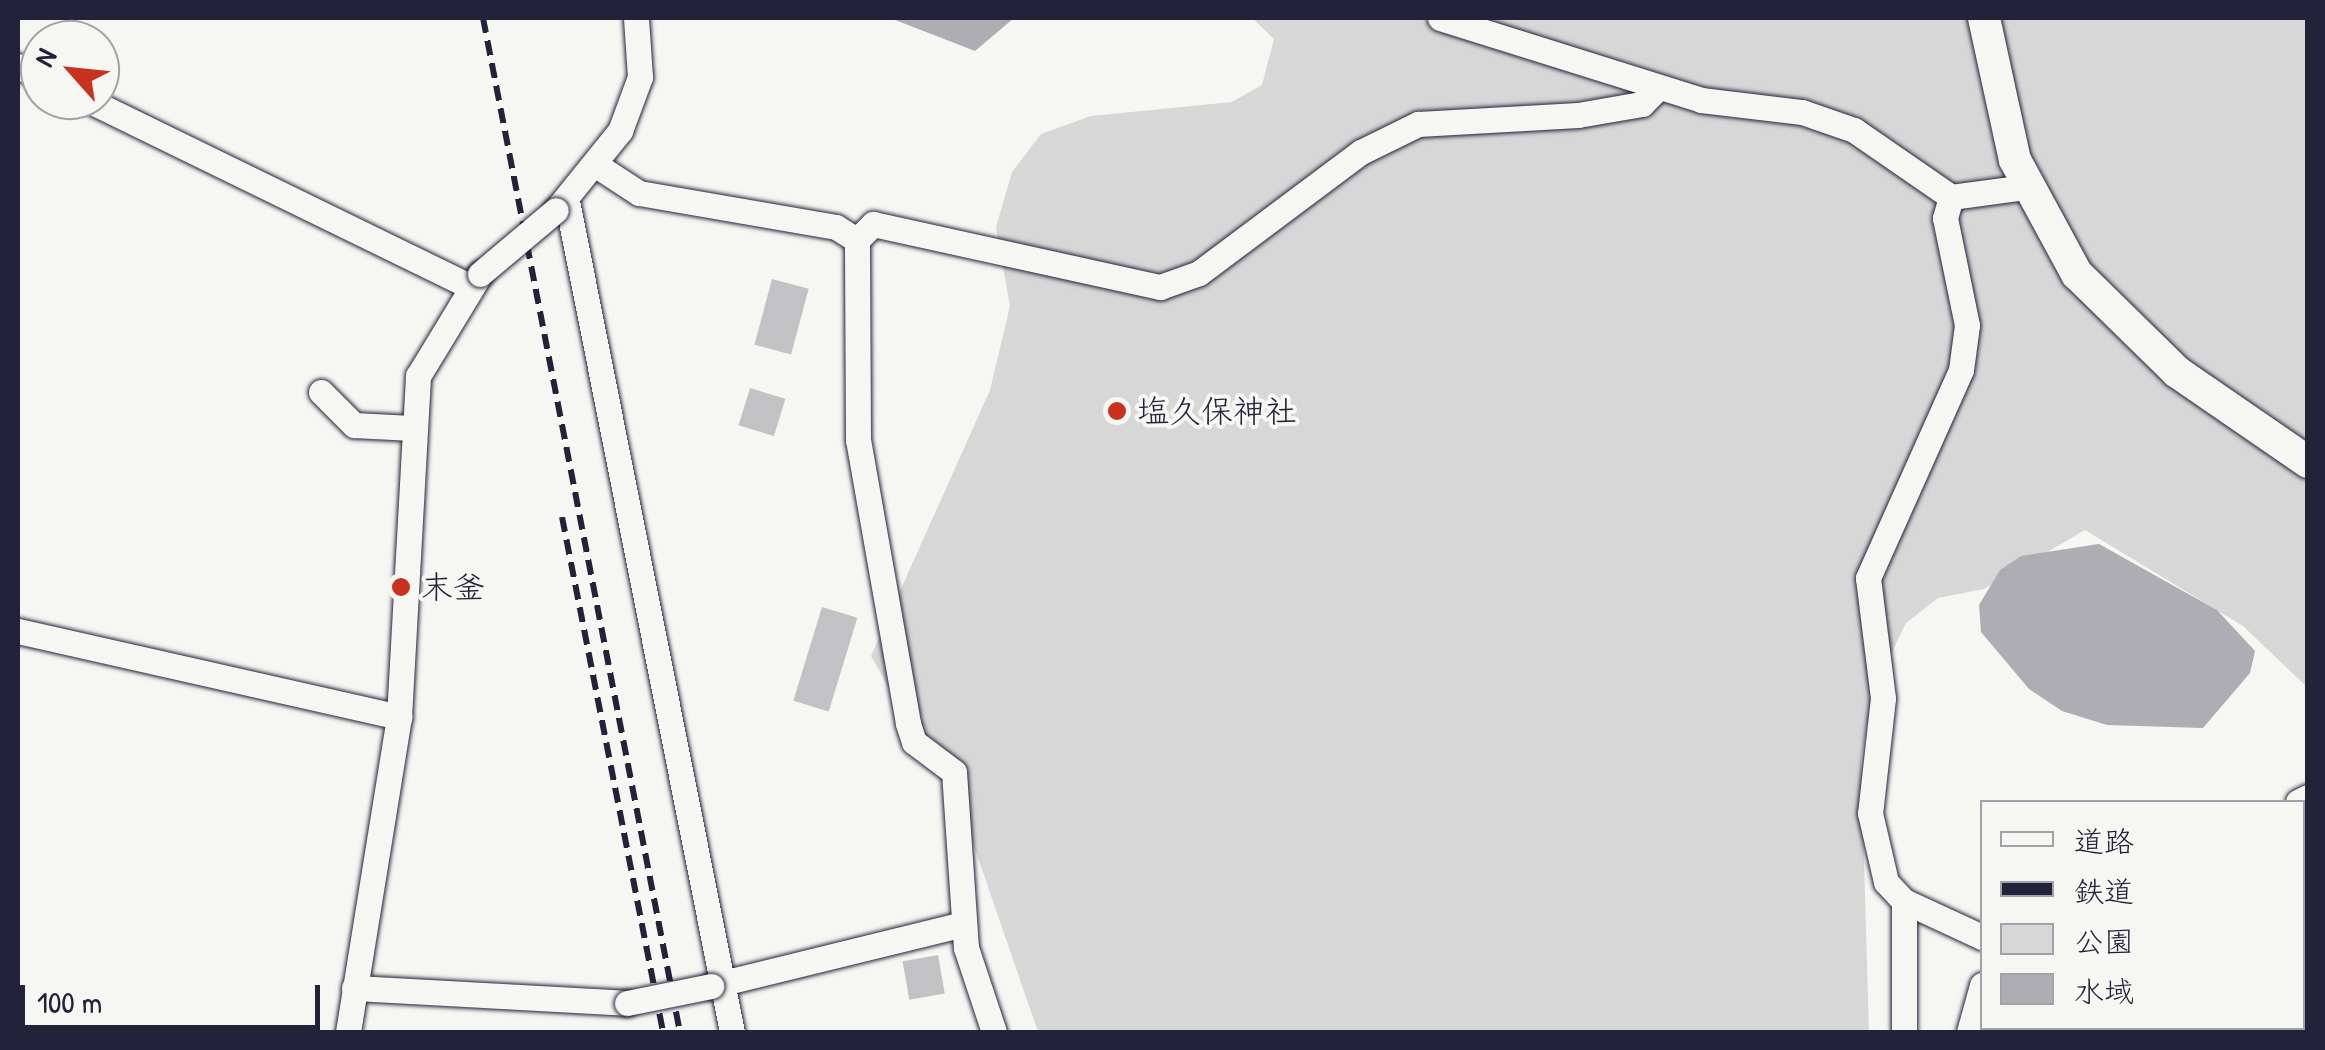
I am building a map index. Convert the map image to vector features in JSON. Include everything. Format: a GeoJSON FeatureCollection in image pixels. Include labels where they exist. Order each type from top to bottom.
{"type":"FeatureCollection","features":[{"type":"Feature","properties":{"kind":"main road"},"geometry":{"type":"LineString","coordinates":[[1984,18],[2026,187],[2076,274],[2177,372],[2308,462]]}},
{"type":"Feature","properties":{"kind":"street"},"geometry":{"type":"LineString","coordinates":[[348,1032],[400,717],[412,428],[418,376],[473,279],[562,205],[599,166],[640,77],[636,18]]}},
{"type":"Feature","properties":{"kind":"street"},"geometry":{"type":"LineString","coordinates":[[1440,18],[1659,87],[1854,130],[1950,197],[2026,187]]}},
{"type":"Feature","properties":{"kind":"street"},"geometry":{"type":"LineString","coordinates":[[994,1032],[964,924],[954,772],[914,742],[908,723],[858,440],[856,240],[872,224],[1160,286],[1199,273],[1361,152],[1418,124],[1578,115],[1642,104],[1659,87]]}},
{"type":"Feature","properties":{"kind":"street"},"geometry":{"type":"LineString","coordinates":[[120,115],[473,279]]}},
{"type":"Feature","properties":{"kind":"street"},"geometry":{"type":"LineString","coordinates":[[599,166],[639,193],[836,227],[856,240]]}},
{"type":"Feature","properties":{"kind":"street"},"geometry":{"type":"LineString","coordinates":[[1950,197],[1945,218],[1967,325],[1960,370],[1868,578],[1883,698],[1870,813],[1886,882],[1904,901],[1980,936]]}},
{"type":"Feature","properties":{"kind":"street"},"geometry":{"type":"LineString","coordinates":[[562,205],[717,985],[732,1032]]}},
{"type":"Feature","properties":{"kind":"street"},"geometry":{"type":"LineString","coordinates":[[321,392],[354,425],[412,428]]}},
{"type":"Feature","properties":{"kind":"street"},"geometry":{"type":"LineString","coordinates":[[18,631],[400,717]]}},
{"type":"Feature","properties":{"kind":"street"},"geometry":{"type":"LineString","coordinates":[[1904,901],[1904,1032]]}},
{"type":"Feature","properties":{"kind":"street"},"geometry":{"type":"LineString","coordinates":[[354,988],[627,1003],[717,985],[964,924]]}},
{"type":"Feature","properties":{"kind":"street"},"geometry":{"type":"LineString","coordinates":[[1970,1032],[1980,993]]}},
{"type":"Feature","properties":{"kind":"green space"},"geometry":{"type":"Polygon","coordinates":[[[1252,18],[2307,18],[2307,687],[2243,626],[2085,530],[1984,589],[1938,598],[1906,623],[1873,691],[1861,758],[1869,1032],[1038,1032],[967,826],[871,656],[990,390],[1010,306],[996,227],[1012,172],[1041,134],[1091,116],[1232,102],[1262,85],[1274,39],[1252,18]]]}},
{"type":"Feature","properties":{"kind":"water"},"geometry":{"type":"Polygon","coordinates":[[[890,18],[1014,18],[975,51],[890,18]]]}},
{"type":"Feature","properties":{"kind":"water"},"geometry":{"type":"Polygon","coordinates":[[[2099,544],[2217,610],[2255,651],[2250,673],[2203,728],[2107,725],[2062,711],[2029,689],[1981,632],[1979,605],[2000,570],[2021,556],[2099,544]]]}},
{"type":"Feature","properties":{"kind":"building"},"geometry":{"type":"Polygon","coordinates":[[[772,279],[809,289],[791,355],[754,345],[772,279]]]}},
{"type":"Feature","properties":{"kind":"building"},"geometry":{"type":"Polygon","coordinates":[[[750,388],[785,399],[774,436],[739,425],[750,388]]]}},
{"type":"Feature","properties":{"kind":"building"},"geometry":{"type":"Polygon","coordinates":[[[822,607],[857,618],[829,712],[793,701],[822,607]]]}},
{"type":"Feature","properties":{"kind":"building"},"geometry":{"type":"Polygon","coordinates":[[[938,955],[945,993],[909,1000],[903,961],[938,955]]]}},
{"type":"Feature","properties":{"kind":"railway"},"geometry":{"type":"LineString","coordinates":[[483,18],[680,1032]]}},
{"type":"Feature","properties":{"kind":"railway"},"geometry":{"type":"LineString","coordinates":[[562,517],[663,1032]]}},
{"type":"Feature","properties":{"kind":"place","name":"塩久保神社"},"geometry":{"type":"Point","coordinates":[1117,411]}},
{"type":"Feature","properties":{"kind":"place","name":"末釜"},"geometry":{"type":"Point","coordinates":[401,587]}}]}
